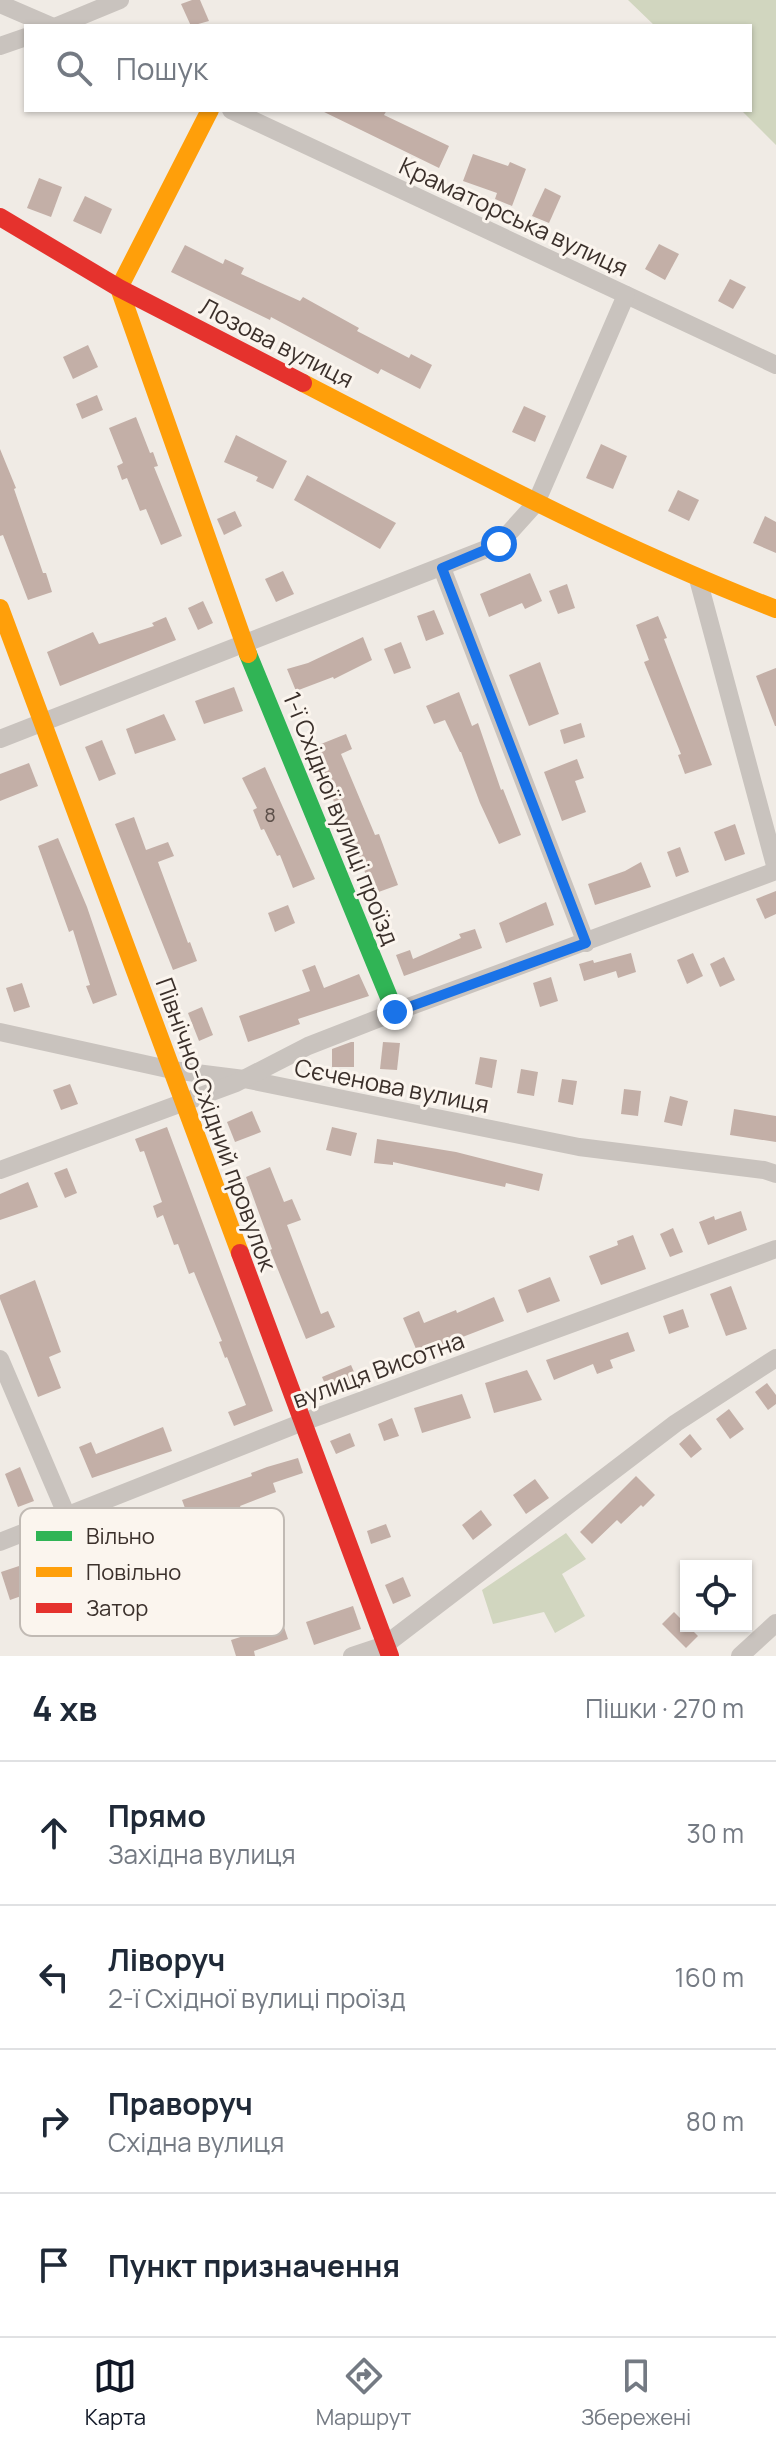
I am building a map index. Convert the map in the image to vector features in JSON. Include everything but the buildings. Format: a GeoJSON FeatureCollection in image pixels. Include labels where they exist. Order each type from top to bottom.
{"type":"FeatureCollection","features":[{"type":"Feature","properties":{"kind":"street"},"geometry":{"type":"LineString","coordinates":[[59,24],[120,0]]}},
{"type":"Feature","properties":{"kind":"street"},"geometry":{"type":"LineString","coordinates":[[7,4],[50,24]]}},
{"type":"Feature","properties":{"kind":"street"},"geometry":{"type":"LineString","coordinates":[[0,46],[24,38]]}},
{"type":"Feature","properties":{"kind":"street"},"geometry":{"type":"LineString","coordinates":[[119,288],[209,112]]}},
{"type":"Feature","properties":{"kind":"street","name":"Краматорська вулиця"},"geometry":{"type":"LineString","coordinates":[[235,112],[776,365]]}},
{"type":"Feature","properties":{"kind":"street","name":"Лозова вулиця"},"geometry":{"type":"LineString","coordinates":[[0,217],[119,288],[536,503],[698,579],[776,609]]}},
{"type":"Feature","properties":{"kind":"street","name":"1-ї Східної вулиці проїзд"},"geometry":{"type":"LineString","coordinates":[[119,288],[244,643],[395,1012]]}},
{"type":"Feature","properties":{"kind":"street"},"geometry":{"type":"LineString","coordinates":[[0,739],[499,544],[536,503],[626,295]]}},
{"type":"Feature","properties":{"kind":"street"},"geometry":{"type":"LineString","coordinates":[[442,568],[586,943]]}},
{"type":"Feature","properties":{"kind":"street"},"geometry":{"type":"LineString","coordinates":[[0,1170],[244,1079],[308,1046],[395,1012],[776,870],[698,579]]}},
{"type":"Feature","properties":{"kind":"street","name":"Північно-Східний провулок"},"geometry":{"type":"LineString","coordinates":[[0,608],[388,1650]]}},
{"type":"Feature","properties":{"kind":"street","name":"Сєченова вулиця"},"geometry":{"type":"LineString","coordinates":[[0,1032],[172,1070],[244,1079],[579,1147],[776,1174]]}},
{"type":"Feature","properties":{"kind":"street","name":"вулиця Висотна"},"geometry":{"type":"LineString","coordinates":[[87,1508],[303,1422],[776,1249]]}},
{"type":"Feature","properties":{"kind":"street"},"geometry":{"type":"LineString","coordinates":[[352,1656],[388,1650],[676,1423],[776,1358]]}},
{"type":"Feature","properties":{"kind":"street"},"geometry":{"type":"LineString","coordinates":[[0,1359],[64,1508]]}},
{"type":"Feature","properties":{"kind":"street","name":"вулиця Висотна"},"geometry":{"type":"LineString","coordinates":[[0,1542],[20,1534]]}},
{"type":"Feature","properties":{"kind":"street"},"geometry":{"type":"LineString","coordinates":[[740,1656],[776,1623]]}},
{"type":"Feature","properties":{"kind":"green space"},"geometry":{"type":"Polygon","coordinates":[[[628,0],[776,0],[776,145],[743,112],[752,112],[752,24],[653,24],[628,0]]]}},
{"type":"Feature","properties":{"kind":"green space"},"geometry":{"type":"Polygon","coordinates":[[[566,1533],[586,1559],[562,1574],[585,1616],[555,1633],[544,1612],[493,1624],[482,1590],[566,1533]]]}},
{"type":"Feature","properties":{"kind":"traffic: fast"},"geometry":{"type":"LineString","coordinates":[[248,654],[395,1012]]}},
{"type":"Feature","properties":{"kind":"traffic: slow"},"geometry":{"type":"LineString","coordinates":[[209,112],[119,288],[248,654]]}},
{"type":"Feature","properties":{"kind":"traffic: slow"},"geometry":{"type":"LineString","coordinates":[[303,383],[596,531],[776,609]]}},
{"type":"Feature","properties":{"kind":"traffic: slow"},"geometry":{"type":"LineString","coordinates":[[0,608],[240,1253]]}},
{"type":"Feature","properties":{"kind":"traffic: jam"},"geometry":{"type":"LineString","coordinates":[[0,217],[119,288],[303,383]]}},
{"type":"Feature","properties":{"kind":"traffic: jam"},"geometry":{"type":"LineString","coordinates":[[240,1253],[390,1656]]}},
{"type":"Feature","properties":{"kind":"route"},"geometry":{"type":"LineString","coordinates":[[395,1012],[586,943],[442,568],[499,544]]}}]}
